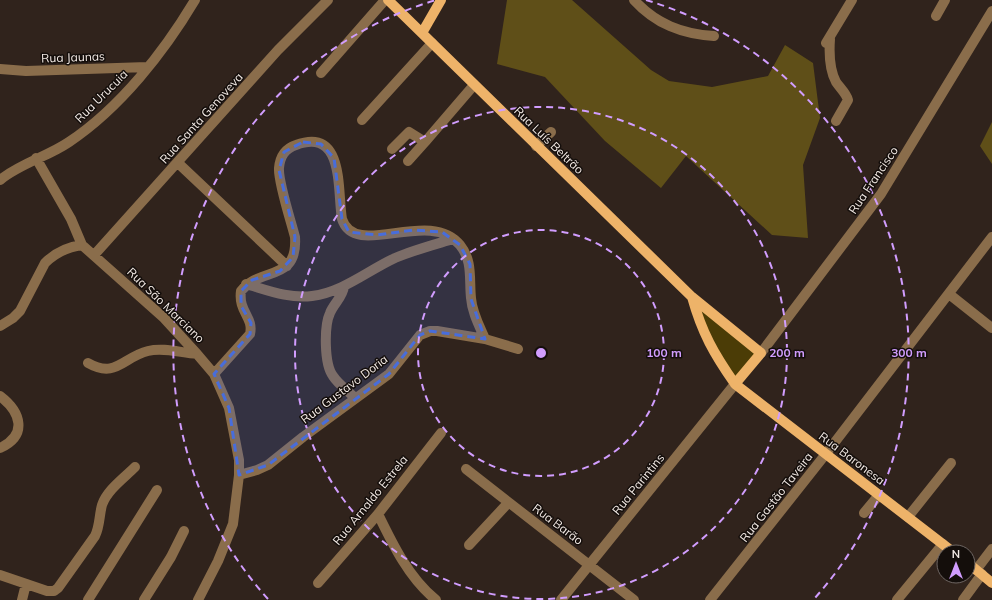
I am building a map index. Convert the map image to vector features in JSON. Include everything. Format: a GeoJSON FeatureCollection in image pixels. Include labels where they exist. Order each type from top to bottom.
{"type":"FeatureCollection","features":[{"type":"Feature","properties":{"kind":"main road","name":"Rua Luís Beltrão"},"geometry":{"type":"LineString","coordinates":[[388,0],[692,297],[701,311],[761,353]]}},
{"type":"Feature","properties":{"kind":"main road"},"geometry":{"type":"LineString","coordinates":[[422,33],[441,0]]}},
{"type":"Feature","properties":{"kind":"main road","name":"Rua Luís Beltrão"},"geometry":{"type":"LineString","coordinates":[[701,311],[704,334],[713,353],[735,384]]}},
{"type":"Feature","properties":{"kind":"main road"},"geometry":{"type":"LineString","coordinates":[[735,384],[761,353]]}},
{"type":"Feature","properties":{"kind":"main road","name":"Rua Baronesa"},"geometry":{"type":"LineString","coordinates":[[735,384],[943,544]]}},
{"type":"Feature","properties":{"kind":"main road"},"geometry":{"type":"LineString","coordinates":[[976,569],[992,582]]}},
{"type":"Feature","properties":{"kind":"street","name":"Rua Urucuia"},"geometry":{"type":"LineString","coordinates":[[0,180],[11,171],[66,144],[83,133],[117,102],[170,39],[196,0]]}},
{"type":"Feature","properties":{"kind":"street","name":"Rua Santa Genoveva"},"geometry":{"type":"LineString","coordinates":[[95,254],[278,50],[328,0]]}},
{"type":"Feature","properties":{"kind":"street"},"geometry":{"type":"LineString","coordinates":[[321,73],[385,0]]}},
{"type":"Feature","properties":{"kind":"street"},"geometry":{"type":"LineString","coordinates":[[634,0],[652,17],[671,28],[701,35],[714,36]]}},
{"type":"Feature","properties":{"kind":"street"},"geometry":{"type":"LineString","coordinates":[[823,48],[852,0]]}},
{"type":"Feature","properties":{"kind":"street"},"geometry":{"type":"LineString","coordinates":[[936,16],[945,0]]}},
{"type":"Feature","properties":{"kind":"street","name":"Rua Francisco"},"geometry":{"type":"LineString","coordinates":[[761,353],[881,194],[959,69],[992,11]]}},
{"type":"Feature","properties":{"kind":"street"},"geometry":{"type":"LineString","coordinates":[[830,38],[829,54],[832,70],[836,81],[848,100],[836,121]]}},
{"type":"Feature","properties":{"kind":"street"},"geometry":{"type":"LineString","coordinates":[[362,120],[432,43]]}},
{"type":"Feature","properties":{"kind":"street","name":"Rua Jaunas"},"geometry":{"type":"LineString","coordinates":[[0,69],[26,71],[147,67]]}},
{"type":"Feature","properties":{"kind":"street"},"geometry":{"type":"LineString","coordinates":[[408,161],[474,85]]}},
{"type":"Feature","properties":{"kind":"street"},"geometry":{"type":"LineString","coordinates":[[392,149],[409,132],[425,142]]}},
{"type":"Feature","properties":{"kind":"street"},"geometry":{"type":"LineString","coordinates":[[536,146],[551,132]]}},
{"type":"Feature","properties":{"kind":"street"},"geometry":{"type":"LineString","coordinates":[[214,374],[250,334],[251,323],[241,306],[241,291],[246,284],[259,277],[280,272],[287,266],[293,257],[296,248],[290,213],[280,177],[280,159],[284,152],[290,147],[304,142],[321,144],[329,150],[334,158],[342,219],[344,226],[349,232],[360,235],[377,235],[424,230],[442,232],[460,245],[468,258],[473,310],[485,338]]}},
{"type":"Feature","properties":{"kind":"street","name":"Rua São Marciano"},"geometry":{"type":"LineString","coordinates":[[36,158],[71,219],[82,244],[95,254],[164,318],[197,354],[214,374],[228,408],[236,445],[239,474],[233,524],[218,561],[198,600]]}},
{"type":"Feature","properties":{"kind":"street"},"geometry":{"type":"LineString","coordinates":[[178,163],[287,266]]}},
{"type":"Feature","properties":{"kind":"street","name":"Rua Gastão Taveira"},"geometry":{"type":"LineString","coordinates":[[710,600],[826,454],[992,237]]}},
{"type":"Feature","properties":{"kind":"street"},"geometry":{"type":"LineString","coordinates":[[246,284],[276,293],[310,296],[327,293],[344,286],[414,250],[453,239]]}},
{"type":"Feature","properties":{"kind":"street"},"geometry":{"type":"LineString","coordinates":[[0,326],[13,318],[20,311],[45,263],[51,257],[70,247],[82,244]]}},
{"type":"Feature","properties":{"kind":"street"},"geometry":{"type":"LineString","coordinates":[[344,286],[344,292],[330,313],[326,324],[326,353],[332,376],[355,398]]}},
{"type":"Feature","properties":{"kind":"street"},"geometry":{"type":"LineString","coordinates":[[949,294],[992,328]]}},
{"type":"Feature","properties":{"kind":"street","name":"Rua Gustavo Doria"},"geometry":{"type":"LineString","coordinates":[[239,474],[257,470],[268,465],[355,398],[389,374],[420,335],[430,331],[449,332],[485,338],[518,349]]}},
{"type":"Feature","properties":{"kind":"street"},"geometry":{"type":"LineString","coordinates":[[88,363],[104,370],[118,366],[148,351],[162,349],[197,354]]}},
{"type":"Feature","properties":{"kind":"street","name":"Rua Parintins"},"geometry":{"type":"LineString","coordinates":[[561,600],[735,384]]}},
{"type":"Feature","properties":{"kind":"street"},"geometry":{"type":"LineString","coordinates":[[0,396],[15,412],[18,419],[19,428],[14,439],[0,448]]}},
{"type":"Feature","properties":{"kind":"street","name":"Rua Arnaldo Estrela"},"geometry":{"type":"LineString","coordinates":[[318,583],[378,514],[441,433]]}},
{"type":"Feature","properties":{"kind":"street"},"geometry":{"type":"LineString","coordinates":[[908,517],[951,462]]}},
{"type":"Feature","properties":{"kind":"street"},"geometry":{"type":"LineString","coordinates":[[0,575],[47,591],[54,591],[58,588],[98,530],[102,506],[106,497],[135,467]]}},
{"type":"Feature","properties":{"kind":"street","name":"Rua Barão"},"geometry":{"type":"LineString","coordinates":[[466,469],[508,503],[590,564],[634,600]]}},
{"type":"Feature","properties":{"kind":"street"},"geometry":{"type":"LineString","coordinates":[[88,600],[157,490]]}},
{"type":"Feature","properties":{"kind":"street"},"geometry":{"type":"LineString","coordinates":[[864,513],[879,495]]}},
{"type":"Feature","properties":{"kind":"street"},"geometry":{"type":"LineString","coordinates":[[469,545],[508,503]]}},
{"type":"Feature","properties":{"kind":"street"},"geometry":{"type":"LineString","coordinates":[[378,514],[393,545],[422,589],[436,600]]}},
{"type":"Feature","properties":{"kind":"street"},"geometry":{"type":"LineString","coordinates":[[144,600],[171,557],[184,531]]}},
{"type":"Feature","properties":{"kind":"street"},"geometry":{"type":"LineString","coordinates":[[976,569],[992,549]]}},
{"type":"Feature","properties":{"kind":"street"},"geometry":{"type":"LineString","coordinates":[[897,600],[936,553]]}},
{"type":"Feature","properties":{"kind":"street"},"geometry":{"type":"LineString","coordinates":[[22,600],[26,584]]}},
{"type":"Feature","properties":{"kind":"street"},"geometry":{"type":"LineString","coordinates":[[963,600],[970,584]]}},
{"type":"Feature","properties":{"kind":"highlighted area"},"geometry":{"type":"Polygon","coordinates":[[[303,142],[321,144],[334,158],[342,219],[349,232],[377,235],[414,230],[442,232],[460,245],[470,264],[471,299],[485,339],[430,331],[420,335],[389,374],[268,465],[239,475],[229,408],[214,374],[250,334],[251,323],[241,306],[241,291],[252,280],[280,271],[293,257],[295,237],[279,170],[284,152],[303,142]]]}},
{"type":"Feature","properties":{"kind":"shaded area"},"geometry":{"type":"Polygon","coordinates":[[[507,0],[572,0],[651,70],[669,81],[712,87],[768,76],[785,45],[813,63],[820,118],[803,165],[808,238],[772,235],[686,156],[661,188],[605,141],[545,77],[497,64],[507,0]]]}},
{"type":"Feature","properties":{"kind":"shaded area"},"geometry":{"type":"Polygon","coordinates":[[[992,122],[992,164],[980,146],[992,122]]]}},
{"type":"Feature","properties":{"kind":"shaded area"},"geometry":{"type":"Polygon","coordinates":[[[692,297],[761,353],[735,384],[692,297]]]}}]}
